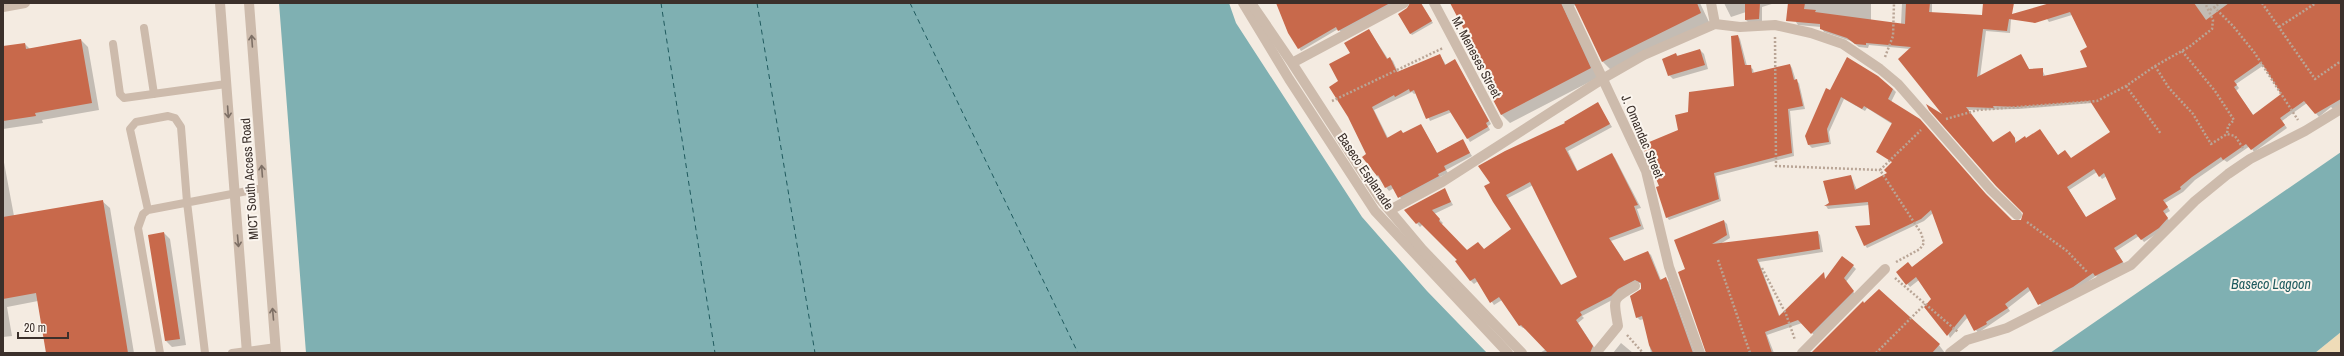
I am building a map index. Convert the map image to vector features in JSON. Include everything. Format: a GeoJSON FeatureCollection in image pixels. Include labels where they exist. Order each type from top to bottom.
{"type":"FeatureCollection","features":[{"type":"Feature","properties":{"kind":"street"},"geometry":{"type":"LineString","coordinates":[[3,7],[25,3]]}},
{"type":"Feature","properties":{"kind":"street","name":"MICT South Access Road"},"geometry":{"type":"LineString","coordinates":[[220,3],[247,352]]}},
{"type":"Feature","properties":{"kind":"street","name":"MICT South Access Road"},"geometry":{"type":"LineString","coordinates":[[249,3],[276,350]]}},
{"type":"Feature","properties":{"kind":"street","name":"Baseco Esplanade"},"geometry":{"type":"LineString","coordinates":[[1243,3],[1289,79],[1375,211],[1508,353]]}},
{"type":"Feature","properties":{"kind":"street"},"geometry":{"type":"LineString","coordinates":[[1251,3],[1390,210],[1422,249],[1522,353]]}},
{"type":"Feature","properties":{"kind":"street"},"geometry":{"type":"LineString","coordinates":[[1292,63],[1404,3]]}},
{"type":"Feature","properties":{"kind":"street","name":"M. Meneses Street"},"geometry":{"type":"LineString","coordinates":[[1434,3],[1498,124]]}},
{"type":"Feature","properties":{"kind":"street","name":"J. Omandac Street"},"geometry":{"type":"LineString","coordinates":[[1567,3],[1604,78],[1646,171],[1669,266],[1700,353]]}},
{"type":"Feature","properties":{"kind":"street"},"geometry":{"type":"LineString","coordinates":[[1711,3],[1715,24]]}},
{"type":"Feature","properties":{"kind":"street"},"geometry":{"type":"LineString","coordinates":[[1390,210],[1442,182],[1604,78],[1644,55],[1715,24],[1740,27],[1775,25],[1811,33],[1843,44],[1880,68],[1931,120],[1991,190],[2017,215]]}},
{"type":"Feature","properties":{"kind":"street"},"geometry":{"type":"LineString","coordinates":[[1950,353],[1967,340],[2007,328],[2131,265],[2208,189],[2250,159],[2305,131],[2341,109]]}},
{"type":"Feature","properties":{"kind":"street"},"geometry":{"type":"LineString","coordinates":[[1800,350],[1885,268]]}},
{"type":"Feature","properties":{"kind":"street"},"geometry":{"type":"LineString","coordinates":[[1596,353],[1618,326],[1614,302],[1617,296],[1635,286]]}},
{"type":"Feature","properties":{"kind":"lane"},"geometry":{"type":"LineString","coordinates":[[144,28],[154,94]]}},
{"type":"Feature","properties":{"kind":"lane"},"geometry":{"type":"LineString","coordinates":[[113,44],[120,94],[124,98],[226,84]]}},
{"type":"Feature","properties":{"kind":"lane"},"geometry":{"type":"LineString","coordinates":[[148,210],[130,129],[136,122],[168,116],[179,121],[181,127],[187,202],[205,353]]}},
{"type":"Feature","properties":{"kind":"lane"},"geometry":{"type":"LineString","coordinates":[[160,353],[138,228],[143,214],[148,210],[263,188]]}},
{"type":"Feature","properties":{"kind":"lane"},"geometry":{"type":"LineString","coordinates":[[232,353],[276,350]]}},
{"type":"Feature","properties":{"kind":"path"},"geometry":{"type":"LineString","coordinates":[[1880,68],[1893,36],[1894,3]]}},
{"type":"Feature","properties":{"kind":"path"},"geometry":{"type":"LineString","coordinates":[[1775,25],[1776,166],[1880,170],[1931,120],[1950,119],[1978,110],[2094,102],[2126,86],[2154,66],[2182,51],[2212,29],[2210,10],[2205,3]]}},
{"type":"Feature","properties":{"kind":"path"},"geometry":{"type":"LineString","coordinates":[[2210,10],[2220,3]]}},
{"type":"Feature","properties":{"kind":"path"},"geometry":{"type":"LineString","coordinates":[[2262,3],[2315,79],[2341,61]]}},
{"type":"Feature","properties":{"kind":"path"},"geometry":{"type":"LineString","coordinates":[[2279,27],[2316,3]]}},
{"type":"Feature","properties":{"kind":"path"},"geometry":{"type":"LineString","coordinates":[[2214,7],[2233,26],[2254,52],[2305,131]]}},
{"type":"Feature","properties":{"kind":"path"},"geometry":{"type":"LineString","coordinates":[[1321,108],[1323,104],[1454,42]]}},
{"type":"Feature","properties":{"kind":"path"},"geometry":{"type":"LineString","coordinates":[[2182,51],[2215,91],[2234,120],[2228,126],[2227,134]]}},
{"type":"Feature","properties":{"kind":"path"},"geometry":{"type":"LineString","coordinates":[[2154,66],[2169,88],[2193,114],[2211,144],[2227,134],[2235,136],[2250,159]]}},
{"type":"Feature","properties":{"kind":"path"},"geometry":{"type":"LineString","coordinates":[[2126,86],[2161,134]]}},
{"type":"Feature","properties":{"kind":"path"},"geometry":{"type":"LineString","coordinates":[[1880,170],[1921,233],[1924,242],[1920,249],[1885,268],[1967,340]]}},
{"type":"Feature","properties":{"kind":"path"},"geometry":{"type":"LineString","coordinates":[[2017,215],[2067,251],[2097,283]]}},
{"type":"Feature","properties":{"kind":"path"},"geometry":{"type":"LineString","coordinates":[[1718,260],[1750,353]]}},
{"type":"Feature","properties":{"kind":"path"},"geometry":{"type":"LineString","coordinates":[[1762,268],[1786,314],[1800,350]]}},
{"type":"Feature","properties":{"kind":"path"},"geometry":{"type":"LineString","coordinates":[[1876,353],[1925,304]]}},
{"type":"Feature","properties":{"kind":"path"},"geometry":{"type":"LineString","coordinates":[[1618,326],[1643,353]]}},
{"type":"Feature","properties":{"kind":"sand"},"geometry":{"type":"Polygon","coordinates":[[[2341,332],[2341,353],[2315,353],[2341,332]]]}},
{"type":"Feature","properties":{"kind":"water"},"geometry":{"type":"Polygon","coordinates":[[[279,3],[1229,3],[1236,23],[1362,217],[1427,291],[1487,353],[306,353],[279,3]]]}},
{"type":"Feature","properties":{"kind":"water","name":"Baseco Lagoon"},"geometry":{"type":"Polygon","coordinates":[[[2341,152],[2341,332],[2315,353],[2050,353],[2341,152]]]}},
{"type":"Feature","properties":{"kind":"building"},"geometry":{"type":"Polygon","coordinates":[[[1276,3],[1390,3],[1338,31],[1336,27],[1298,49],[1288,33],[1276,3]]]}},
{"type":"Feature","properties":{"kind":"building"},"geometry":{"type":"Polygon","coordinates":[[[1410,3],[1421,3],[1432,21],[1410,34],[1398,14],[1407,8],[1410,3]]]}},
{"type":"Feature","properties":{"kind":"building"},"geometry":{"type":"Polygon","coordinates":[[[1450,3],[1561,3],[1591,68],[1501,115],[1481,77],[1487,74],[1450,3]]]}},
{"type":"Feature","properties":{"kind":"building"},"geometry":{"type":"Polygon","coordinates":[[[1574,3],[1697,3],[1701,13],[1602,62],[1574,3]]]}},
{"type":"Feature","properties":{"kind":"building"},"geometry":{"type":"Polygon","coordinates":[[[1745,3],[1760,3],[1759,19],[1745,20],[1745,3]]]}},
{"type":"Feature","properties":{"kind":"building"},"geometry":{"type":"Polygon","coordinates":[[[1788,3],[1805,3],[1804,9],[1816,10],[1815,12],[1905,24],[1906,3],[1930,3],[1929,12],[1982,15],[1983,3],[2014,3],[2012,14],[2050,3],[2194,3],[2206,20],[2229,3],[2341,3],[2341,99],[2315,114],[2304,101],[2280,118],[2285,125],[2251,150],[2246,144],[2223,160],[2221,157],[2192,177],[2180,187],[2181,189],[2163,200],[2168,207],[2163,211],[2168,218],[2159,228],[2141,240],[2136,234],[2114,248],[2123,262],[2095,276],[2093,273],[2073,287],[2038,305],[2028,287],[2005,304],[2008,308],[1986,322],[1987,324],[1974,331],[1965,314],[1947,336],[1924,307],[1931,299],[1916,277],[1906,285],[1896,272],[1908,262],[1912,267],[1943,243],[1931,210],[1921,219],[1864,246],[1855,226],[1870,225],[1868,202],[1824,206],[1829,203],[1823,181],[1851,175],[1855,190],[1887,173],[1884,170],[1892,162],[1876,152],[1892,123],[1864,106],[1862,109],[1841,97],[1827,129],[1829,142],[1808,145],[1805,136],[1826,88],[1830,90],[1847,57],[1878,76],[1893,89],[1888,99],[1920,119],[1986,194],[2012,220],[2021,220],[2023,213],[1996,186],[1929,110],[1926,104],[1942,114],[1898,59],[1911,47],[1866,43],[1866,45],[1855,44],[1847,38],[1820,29],[1820,24],[1786,21],[1788,3]],[[2070,12],[2035,23],[2009,19],[2007,31],[1983,29],[1977,77],[2021,54],[2029,69],[2043,68],[2043,76],[2087,67],[2080,51],[2087,47],[2070,12]],[[2261,62],[2234,81],[2237,85],[2234,87],[2253,115],[2281,94],[2261,62]],[[2090,101],[2016,107],[1966,107],[1993,142],[2010,131],[2015,138],[2015,143],[2025,136],[2026,138],[2040,129],[2058,155],[2065,150],[2071,158],[2110,132],[2090,101]],[[2094,169],[2067,187],[2086,217],[2116,199],[2104,173],[2099,177],[2094,169]]]}},
{"type":"Feature","properties":{"kind":"building"},"geometry":{"type":"Polygon","coordinates":[[[1369,29],[1387,59],[1390,57],[1397,72],[1440,54],[1445,65],[1455,59],[1489,121],[1486,123],[1488,127],[1467,139],[1449,110],[1426,119],[1414,90],[1410,92],[1409,89],[1372,107],[1387,138],[1401,130],[1403,133],[1421,124],[1437,153],[1463,139],[1470,153],[1444,166],[1446,170],[1438,174],[1439,176],[1398,198],[1391,185],[1385,188],[1378,175],[1377,176],[1362,157],[1366,154],[1348,117],[1329,87],[1338,81],[1329,64],[1350,53],[1344,43],[1369,29]]]}},
{"type":"Feature","properties":{"kind":"building"},"geometry":{"type":"Polygon","coordinates":[[[1738,35],[1745,65],[1751,65],[1752,73],[1790,64],[1794,80],[1797,79],[1803,106],[1788,109],[1792,153],[1714,173],[1719,199],[1666,218],[1656,187],[1659,186],[1642,145],[1678,130],[1675,115],[1688,112],[1689,92],[1734,86],[1731,36],[1738,35]]]}},
{"type":"Feature","properties":{"kind":"building"},"geometry":{"type":"Polygon","coordinates":[[[81,39],[92,103],[35,113],[36,116],[3,121],[3,46],[25,43],[26,49],[81,39]]]}},
{"type":"Feature","properties":{"kind":"building"},"geometry":{"type":"Polygon","coordinates":[[[1700,49],[1705,65],[1668,76],[1662,59],[1676,53],[1677,56],[1700,49]]]}},
{"type":"Feature","properties":{"kind":"building"},"geometry":{"type":"Polygon","coordinates":[[[1598,102],[1610,124],[1565,148],[1577,171],[1612,153],[1638,205],[1634,206],[1641,226],[1609,238],[1624,261],[1648,251],[1660,280],[1666,277],[1693,353],[1653,353],[1649,345],[1642,316],[1636,318],[1630,296],[1641,289],[1641,283],[1635,280],[1618,289],[1611,296],[1580,312],[1582,315],[1576,320],[1593,346],[1590,353],[1548,353],[1521,325],[1519,326],[1499,297],[1490,303],[1475,278],[1470,281],[1455,261],[1457,260],[1419,222],[1416,224],[1404,210],[1445,188],[1451,202],[1432,210],[1440,219],[1439,221],[1467,250],[1478,242],[1484,249],[1511,229],[1484,186],[1490,183],[1478,166],[1505,151],[1565,123],[1564,122],[1598,102]],[[1530,182],[1506,195],[1561,285],[1577,277],[1530,182]]]}},
{"type":"Feature","properties":{"kind":"building"},"geometry":{"type":"Polygon","coordinates":[[[103,200],[128,353],[46,353],[36,293],[3,299],[3,217],[103,200]]]}},
{"type":"Feature","properties":{"kind":"building"},"geometry":{"type":"Polygon","coordinates":[[[1724,220],[1727,235],[1712,244],[1818,231],[1820,249],[1757,259],[1779,316],[1824,272],[1825,279],[1842,256],[1854,265],[1844,278],[1854,291],[1811,334],[1798,320],[1765,332],[1772,353],[1706,353],[1678,272],[1685,269],[1674,240],[1724,220]]]}},
{"type":"Feature","properties":{"kind":"building"},"geometry":{"type":"Polygon","coordinates":[[[164,232],[180,339],[165,341],[148,235],[164,232]]]}},
{"type":"Feature","properties":{"kind":"building"},"geometry":{"type":"Polygon","coordinates":[[[1879,289],[1940,344],[1932,353],[1811,353],[1863,301],[1864,303],[1879,289]]]}},
{"type":"Feature","properties":{"kind":"ferry route"},"geometry":{"type":"LineString","coordinates":[[661,3],[715,353]]}},
{"type":"Feature","properties":{"kind":"ferry route"},"geometry":{"type":"LineString","coordinates":[[757,3],[815,353]]}},
{"type":"Feature","properties":{"kind":"ferry route"},"geometry":{"type":"LineString","coordinates":[[910,3],[1078,353]]}}]}
